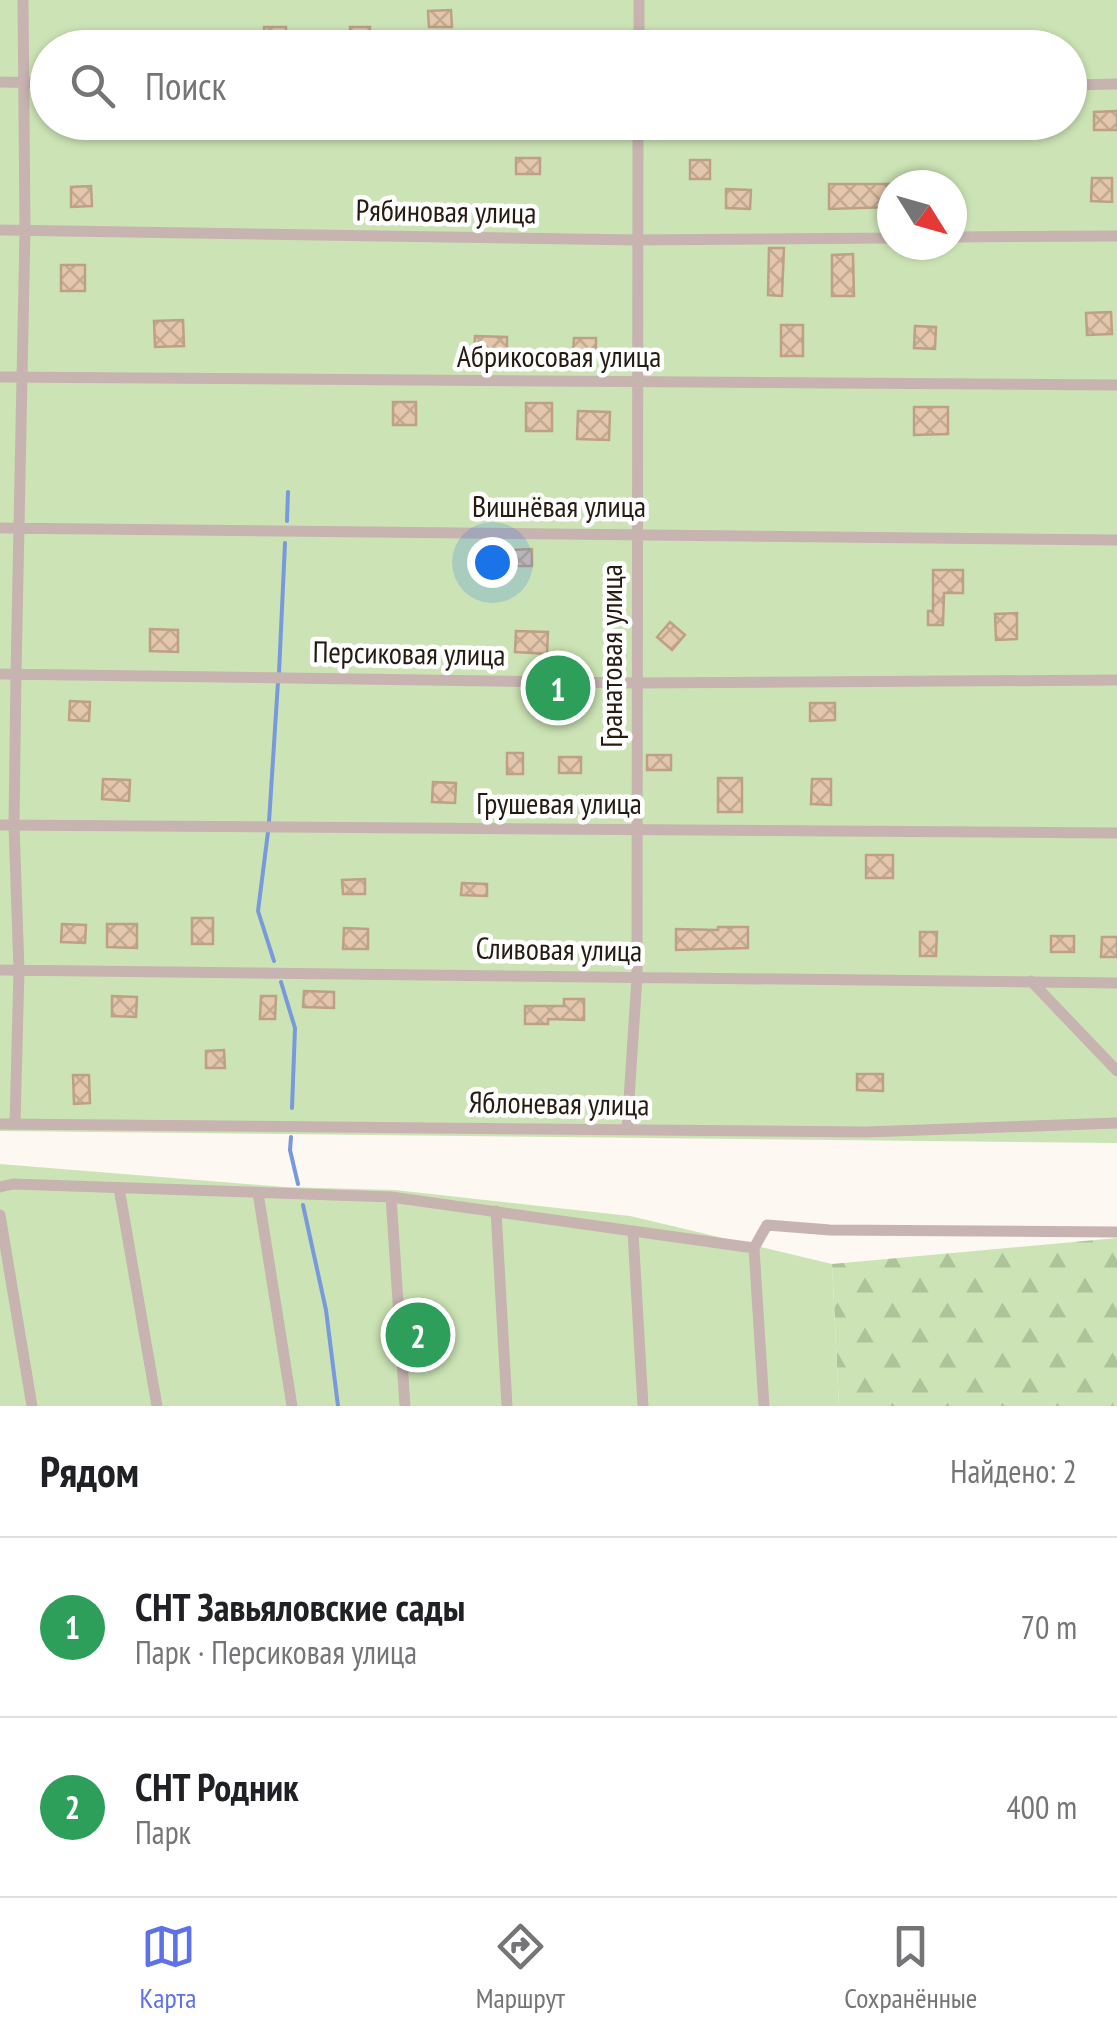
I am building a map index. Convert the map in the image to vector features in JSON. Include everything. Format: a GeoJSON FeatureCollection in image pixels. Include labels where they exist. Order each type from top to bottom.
{"type":"FeatureCollection","features":[{"type":"Feature","properties":{"kind":"street"},"geometry":{"type":"LineString","coordinates":[[15,1124],[18,970],[14,826],[25,230],[23,0]]}},
{"type":"Feature","properties":{"kind":"street"},"geometry":{"type":"LineString","coordinates":[[639,0],[639,30]]}},
{"type":"Feature","properties":{"kind":"street"},"geometry":{"type":"LineString","coordinates":[[0,82],[30,83]]}},
{"type":"Feature","properties":{"kind":"street"},"geometry":{"type":"LineString","coordinates":[[1087,84],[1117,84]]}},
{"type":"Feature","properties":{"kind":"street","name":"Гранатовая улица"},"geometry":{"type":"LineString","coordinates":[[627,1130],[637,976],[638,140]]}},
{"type":"Feature","properties":{"kind":"street","name":"Рябиновая улица"},"geometry":{"type":"LineString","coordinates":[[0,230],[637,240],[877,238]]}},
{"type":"Feature","properties":{"kind":"street"},"geometry":{"type":"LineString","coordinates":[[967,238],[1117,236]]}},
{"type":"Feature","properties":{"kind":"street","name":"Абрикосовая улица"},"geometry":{"type":"LineString","coordinates":[[0,377],[1117,385]]}},
{"type":"Feature","properties":{"kind":"street","name":"Вишнёвая улица"},"geometry":{"type":"LineString","coordinates":[[0,528],[1117,540]]}},
{"type":"Feature","properties":{"kind":"street","name":"Персиковая улица"},"geometry":{"type":"LineString","coordinates":[[0,674],[637,683],[1117,680]]}},
{"type":"Feature","properties":{"kind":"street","name":"Грушевая улица"},"geometry":{"type":"LineString","coordinates":[[0,825],[1117,833]]}},
{"type":"Feature","properties":{"kind":"street","name":"Сливовая улица"},"geometry":{"type":"LineString","coordinates":[[0,970],[1117,983]]}},
{"type":"Feature","properties":{"kind":"street"},"geometry":{"type":"LineString","coordinates":[[1031,981],[1117,1072]]}},
{"type":"Feature","properties":{"kind":"street","name":"Яблоневая улица"},"geometry":{"type":"LineString","coordinates":[[0,1124],[866,1132],[1117,1123]]}},
{"type":"Feature","properties":{"kind":"street"},"geometry":{"type":"LineString","coordinates":[[0,1187],[13,1184],[391,1197],[754,1248]]}},
{"type":"Feature","properties":{"kind":"street"},"geometry":{"type":"LineString","coordinates":[[119,1188],[157,1406]]}},
{"type":"Feature","properties":{"kind":"street"},"geometry":{"type":"LineString","coordinates":[[258,1193],[292,1406]]}},
{"type":"Feature","properties":{"kind":"street"},"geometry":{"type":"LineString","coordinates":[[391,1197],[405,1406]]}},
{"type":"Feature","properties":{"kind":"street"},"geometry":{"type":"LineString","coordinates":[[496,1211],[507,1406]]}},
{"type":"Feature","properties":{"kind":"street"},"geometry":{"type":"LineString","coordinates":[[0,1215],[32,1406]]}},
{"type":"Feature","properties":{"kind":"street"},"geometry":{"type":"LineString","coordinates":[[764,1406],[754,1248],[767,1225],[830,1230],[1117,1232]]}},
{"type":"Feature","properties":{"kind":"street"},"geometry":{"type":"LineString","coordinates":[[633,1232],[643,1406]]}},
{"type":"Feature","properties":{"kind":"green space"},"geometry":{"type":"Polygon","coordinates":[[[0,0],[1117,0],[1117,1143],[0,1131],[0,0]]]}},
{"type":"Feature","properties":{"kind":"green space"},"geometry":{"type":"Polygon","coordinates":[[[0,1164],[285,1187],[395,1190],[630,1216],[832,1264],[839,1406],[0,1406],[0,1164]]]}},
{"type":"Feature","properties":{"kind":"green space"},"geometry":{"type":"Polygon","coordinates":[[[1117,1238],[1117,1406],[839,1406],[832,1264],[1117,1238]]]}},
{"type":"Feature","properties":{"kind":"building"},"geometry":{"type":"Polygon","coordinates":[[[451,10],[452,27],[429,27],[428,11],[451,10]]]}},
{"type":"Feature","properties":{"kind":"building"},"geometry":{"type":"Polygon","coordinates":[[[264,27],[286,27],[286,30],[264,27]]]}},
{"type":"Feature","properties":{"kind":"building"},"geometry":{"type":"Polygon","coordinates":[[[1117,111],[1117,130],[1094,130],[1094,112],[1117,111]]]}},
{"type":"Feature","properties":{"kind":"building"},"geometry":{"type":"Polygon","coordinates":[[[516,158],[540,158],[540,174],[516,174],[516,158]]]}},
{"type":"Feature","properties":{"kind":"building"},"geometry":{"type":"Polygon","coordinates":[[[690,160],[710,160],[710,179],[690,179],[690,160]]]}},
{"type":"Feature","properties":{"kind":"building"},"geometry":{"type":"Polygon","coordinates":[[[1092,178],[1112,178],[1112,202],[1091,201],[1092,178]]]}},
{"type":"Feature","properties":{"kind":"building"},"geometry":{"type":"Polygon","coordinates":[[[829,184],[877,184],[877,207],[829,209],[829,184]]]}},
{"type":"Feature","properties":{"kind":"building"},"geometry":{"type":"Polygon","coordinates":[[[91,186],[92,206],[71,207],[71,187],[91,186]]]}},
{"type":"Feature","properties":{"kind":"building"},"geometry":{"type":"Polygon","coordinates":[[[726,189],[751,190],[750,209],[726,208],[726,189]]]}},
{"type":"Feature","properties":{"kind":"building"},"geometry":{"type":"Polygon","coordinates":[[[769,248],[784,248],[782,296],[768,295],[769,248]]]}},
{"type":"Feature","properties":{"kind":"building"},"geometry":{"type":"Polygon","coordinates":[[[853,254],[854,296],[832,296],[832,255],[853,254]]]}},
{"type":"Feature","properties":{"kind":"building"},"geometry":{"type":"Polygon","coordinates":[[[61,265],[85,265],[85,291],[61,291],[61,265]]]}},
{"type":"Feature","properties":{"kind":"building"},"geometry":{"type":"Polygon","coordinates":[[[1111,312],[1112,334],[1087,335],[1086,313],[1111,312]]]}},
{"type":"Feature","properties":{"kind":"building"},"geometry":{"type":"Polygon","coordinates":[[[183,320],[184,346],[155,347],[154,321],[183,320]]]}},
{"type":"Feature","properties":{"kind":"building"},"geometry":{"type":"Polygon","coordinates":[[[781,325],[803,325],[803,356],[781,356],[781,325]]]}},
{"type":"Feature","properties":{"kind":"building"},"geometry":{"type":"Polygon","coordinates":[[[915,326],[936,327],[935,349],[914,348],[915,326]]]}},
{"type":"Feature","properties":{"kind":"building"},"geometry":{"type":"Polygon","coordinates":[[[475,336],[507,337],[507,358],[474,357],[475,336]]]}},
{"type":"Feature","properties":{"kind":"building"},"geometry":{"type":"Polygon","coordinates":[[[574,338],[596,338],[596,354],[573,354],[574,338]]]}},
{"type":"Feature","properties":{"kind":"building"},"geometry":{"type":"Polygon","coordinates":[[[393,402],[416,402],[416,425],[393,425],[393,402]]]}},
{"type":"Feature","properties":{"kind":"building"},"geometry":{"type":"Polygon","coordinates":[[[526,403],[552,403],[552,431],[526,431],[526,403]]]}},
{"type":"Feature","properties":{"kind":"building"},"geometry":{"type":"Polygon","coordinates":[[[914,407],[948,407],[948,434],[914,435],[914,407]]]}},
{"type":"Feature","properties":{"kind":"building"},"geometry":{"type":"Polygon","coordinates":[[[578,411],[610,412],[609,440],[577,439],[578,411]]]}},
{"type":"Feature","properties":{"kind":"building"},"geometry":{"type":"Polygon","coordinates":[[[532,549],[532,566],[511,566],[511,550],[532,549]]]}},
{"type":"Feature","properties":{"kind":"building"},"geometry":{"type":"Polygon","coordinates":[[[933,570],[963,570],[963,593],[944,593],[943,625],[928,625],[928,611],[933,611],[933,570]]]}},
{"type":"Feature","properties":{"kind":"building"},"geometry":{"type":"Polygon","coordinates":[[[1017,613],[1017,639],[996,640],[995,614],[1017,613]]]}},
{"type":"Feature","properties":{"kind":"building"},"geometry":{"type":"Polygon","coordinates":[[[670,622],[685,635],[672,650],[657,637],[670,622]]]}},
{"type":"Feature","properties":{"kind":"building"},"geometry":{"type":"Polygon","coordinates":[[[150,629],[178,630],[178,652],[150,651],[150,629]]]}},
{"type":"Feature","properties":{"kind":"building"},"geometry":{"type":"Polygon","coordinates":[[[516,631],[548,632],[547,654],[515,652],[516,631]]]}},
{"type":"Feature","properties":{"kind":"building"},"geometry":{"type":"Polygon","coordinates":[[[70,701],[90,702],[89,721],[69,720],[70,701]]]}},
{"type":"Feature","properties":{"kind":"building"},"geometry":{"type":"Polygon","coordinates":[[[810,703],[835,703],[835,720],[810,721],[810,703]]]}},
{"type":"Feature","properties":{"kind":"building"},"geometry":{"type":"Polygon","coordinates":[[[507,753],[523,753],[523,774],[507,774],[507,753]]]}},
{"type":"Feature","properties":{"kind":"building"},"geometry":{"type":"Polygon","coordinates":[[[647,755],[671,755],[671,770],[647,770],[647,755]]]}},
{"type":"Feature","properties":{"kind":"building"},"geometry":{"type":"Polygon","coordinates":[[[559,757],[581,757],[581,773],[559,773],[559,757]]]}},
{"type":"Feature","properties":{"kind":"building"},"geometry":{"type":"Polygon","coordinates":[[[718,778],[742,778],[742,812],[718,812],[718,778]]]}},
{"type":"Feature","properties":{"kind":"building"},"geometry":{"type":"Polygon","coordinates":[[[103,779],[130,780],[129,801],[102,799],[103,779]]]}},
{"type":"Feature","properties":{"kind":"building"},"geometry":{"type":"Polygon","coordinates":[[[812,779],[831,779],[831,805],[811,804],[812,779]]]}},
{"type":"Feature","properties":{"kind":"building"},"geometry":{"type":"Polygon","coordinates":[[[433,782],[456,783],[455,803],[432,802],[433,782]]]}},
{"type":"Feature","properties":{"kind":"building"},"geometry":{"type":"Polygon","coordinates":[[[866,855],[893,855],[893,878],[866,878],[866,855]]]}},
{"type":"Feature","properties":{"kind":"building"},"geometry":{"type":"Polygon","coordinates":[[[365,879],[365,894],[343,894],[342,880],[365,879]]]}},
{"type":"Feature","properties":{"kind":"building"},"geometry":{"type":"Polygon","coordinates":[[[462,883],[487,884],[487,896],[461,895],[462,883]]]}},
{"type":"Feature","properties":{"kind":"building"},"geometry":{"type":"Polygon","coordinates":[[[192,918],[213,918],[213,944],[192,944],[192,918]]]}},
{"type":"Feature","properties":{"kind":"building"},"geometry":{"type":"Polygon","coordinates":[[[62,924],[86,925],[85,943],[61,942],[62,924]]]}},
{"type":"Feature","properties":{"kind":"building"},"geometry":{"type":"Polygon","coordinates":[[[107,924],[137,924],[137,948],[107,947],[107,924]]]}},
{"type":"Feature","properties":{"kind":"building"},"geometry":{"type":"Polygon","coordinates":[[[748,927],[748,948],[676,950],[676,929],[748,927]]]}},
{"type":"Feature","properties":{"kind":"building"},"geometry":{"type":"Polygon","coordinates":[[[344,928],[368,929],[368,949],[343,949],[344,928]]]}},
{"type":"Feature","properties":{"kind":"building"},"geometry":{"type":"Polygon","coordinates":[[[920,932],[937,932],[936,956],[920,956],[920,932]]]}},
{"type":"Feature","properties":{"kind":"building"},"geometry":{"type":"Polygon","coordinates":[[[1051,936],[1074,936],[1074,952],[1051,952],[1051,936]]]}},
{"type":"Feature","properties":{"kind":"building"},"geometry":{"type":"Polygon","coordinates":[[[1102,937],[1117,937],[1117,957],[1101,957],[1102,937]]]}},
{"type":"Feature","properties":{"kind":"building"},"geometry":{"type":"Polygon","coordinates":[[[304,991],[334,992],[334,1008],[303,1007],[304,991]]]}},
{"type":"Feature","properties":{"kind":"building"},"geometry":{"type":"Polygon","coordinates":[[[112,996],[137,997],[136,1017],[112,1016],[112,996]]]}},
{"type":"Feature","properties":{"kind":"building"},"geometry":{"type":"Polygon","coordinates":[[[261,996],[276,996],[275,1019],[260,1019],[261,996]]]}},
{"type":"Feature","properties":{"kind":"building"},"geometry":{"type":"Polygon","coordinates":[[[564,999],[584,999],[584,1020],[548,1019],[548,1024],[525,1024],[525,1006],[564,1006],[564,999]]]}},
{"type":"Feature","properties":{"kind":"building"},"geometry":{"type":"Polygon","coordinates":[[[224,1050],[225,1068],[206,1068],[206,1051],[224,1050]]]}},
{"type":"Feature","properties":{"kind":"building"},"geometry":{"type":"Polygon","coordinates":[[[857,1074],[883,1074],[883,1091],[857,1090],[857,1074]]]}},
{"type":"Feature","properties":{"kind":"building"},"geometry":{"type":"Polygon","coordinates":[[[73,1075],[89,1075],[90,1103],[74,1104],[73,1075]]]}},
{"type":"Feature","properties":{"kind":"waterway"},"geometry":{"type":"LineString","coordinates":[[287,521],[288,492]]}},
{"type":"Feature","properties":{"kind":"waterway"},"geometry":{"type":"LineString","coordinates":[[279,673],[285,543]]}},
{"type":"Feature","properties":{"kind":"waterway"},"geometry":{"type":"LineString","coordinates":[[269,822],[278,682]]}},
{"type":"Feature","properties":{"kind":"waterway"},"geometry":{"type":"LineString","coordinates":[[268,832],[258,911],[274,961]]}},
{"type":"Feature","properties":{"kind":"waterway"},"geometry":{"type":"LineString","coordinates":[[281,982],[295,1028],[292,1108]]}},
{"type":"Feature","properties":{"kind":"waterway"},"geometry":{"type":"LineString","coordinates":[[291,1137],[298,1184]]}},
{"type":"Feature","properties":{"kind":"waterway"},"geometry":{"type":"LineString","coordinates":[[303,1205],[326,1310],[338,1406]]}},
{"type":"Feature","properties":{"kind":"place","name":"СНТ Завьяловские сады"},"geometry":{"type":"Point","coordinates":[558,688]}},
{"type":"Feature","properties":{"kind":"place","name":"СНТ Родник"},"geometry":{"type":"Point","coordinates":[418,1335]}}]}
